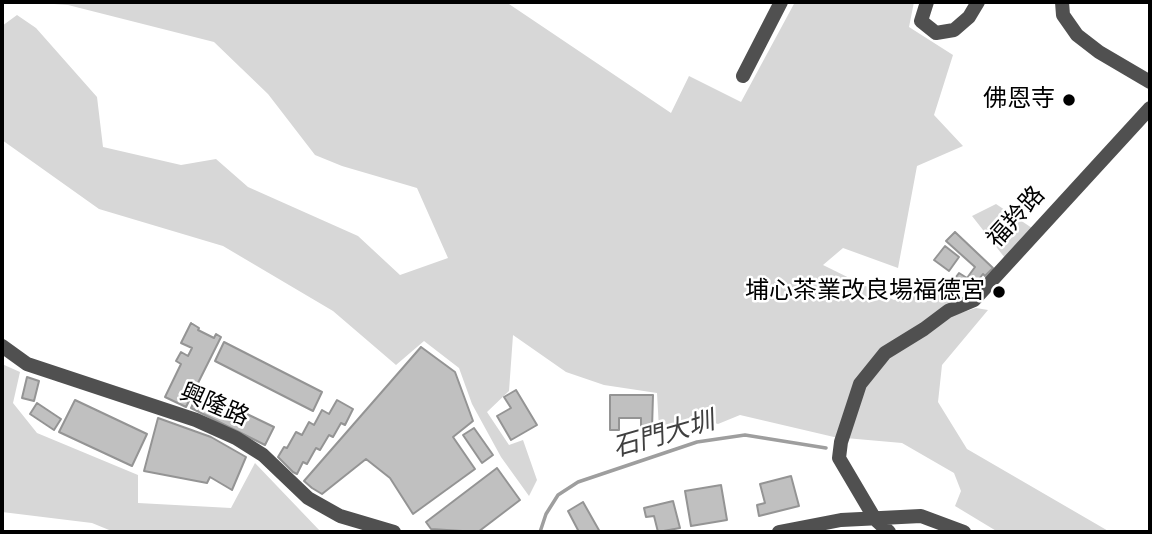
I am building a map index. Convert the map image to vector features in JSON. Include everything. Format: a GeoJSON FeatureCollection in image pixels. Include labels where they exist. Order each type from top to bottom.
{"type":"FeatureCollection","features":[{"type":"Feature","properties":{"kind":"street"},"geometry":{"type":"LineString","coordinates":[[743,76],[781,2]]}},
{"type":"Feature","properties":{"kind":"street"},"geometry":{"type":"LineString","coordinates":[[927,2],[921,21],[936,33],[954,30],[969,17],[978,2]]}},
{"type":"Feature","properties":{"kind":"street"},"geometry":{"type":"LineString","coordinates":[[1062,2],[1063,15],[1077,35],[1099,52],[1150,82]]}},
{"type":"Feature","properties":{"kind":"street","name":"福羚路"},"geometry":{"type":"LineString","coordinates":[[889,532],[875,519],[839,458],[841,442],[860,384],[885,353],[924,330],[948,311],[974,300],[1150,108]]}},
{"type":"Feature","properties":{"kind":"street","name":"興隆路"},"geometry":{"type":"LineString","coordinates":[[2,346],[27,364],[196,420],[236,438],[263,455],[308,498],[340,516],[394,532]]}},
{"type":"Feature","properties":{"kind":"street"},"geometry":{"type":"LineString","coordinates":[[779,532],[841,520],[921,516],[964,532]]}},
{"type":"Feature","properties":{"kind":"shaded area"},"geometry":{"type":"Polygon","coordinates":[[[26,2],[506,2],[671,113],[689,76],[741,102],[795,2],[914,2],[909,27],[953,55],[934,115],[963,146],[917,166],[898,268],[843,248],[823,265],[894,300],[922,282],[950,298],[951,316],[976,308],[988,310],[942,365],[938,402],[967,449],[1110,532],[998,532],[955,506],[961,491],[954,473],[902,443],[834,437],[740,415],[718,424],[695,417],[659,429],[657,393],[604,385],[566,372],[513,335],[509,391],[487,412],[509,445],[523,440],[537,480],[529,496],[501,457],[472,404],[459,368],[424,341],[396,365],[333,311],[223,246],[99,209],[2,140],[2,26],[17,15],[36,28],[97,97],[103,147],[181,165],[216,159],[248,187],[358,236],[400,275],[448,258],[417,188],[342,166],[315,155],[268,94],[214,42],[68,5],[26,2]]]}},
{"type":"Feature","properties":{"kind":"shaded area"},"geometry":{"type":"Polygon","coordinates":[[[996,204],[1032,228],[1005,258],[972,216],[996,204]]]}},
{"type":"Feature","properties":{"kind":"shaded area"},"geometry":{"type":"Polygon","coordinates":[[[2,364],[20,372],[13,403],[37,433],[138,475],[138,503],[231,508],[255,463],[321,532],[114,532],[92,523],[2,512],[2,364]]]}},
{"type":"Feature","properties":{"kind":"building"},"geometry":{"type":"Polygon","coordinates":[[[955,232],[993,268],[985,276],[983,274],[972,288],[956,277],[959,273],[967,278],[975,267],[946,241],[955,232]]]}},
{"type":"Feature","properties":{"kind":"building"},"geometry":{"type":"Polygon","coordinates":[[[945,246],[959,257],[949,271],[934,260],[945,246]]]}},
{"type":"Feature","properties":{"kind":"building"},"geometry":{"type":"Polygon","coordinates":[[[191,323],[214,338],[216,334],[221,337],[186,407],[165,397],[181,364],[176,361],[181,352],[188,356],[192,348],[181,343],[191,323]]]}},
{"type":"Feature","properties":{"kind":"building"},"geometry":{"type":"Polygon","coordinates":[[[224,342],[322,392],[313,411],[215,361],[224,342]]]}},
{"type":"Feature","properties":{"kind":"building"},"geometry":{"type":"Polygon","coordinates":[[[421,347],[455,372],[473,421],[453,437],[475,469],[413,514],[390,478],[366,459],[322,494],[312,488],[304,481],[421,347]]]}},
{"type":"Feature","properties":{"kind":"building"},"geometry":{"type":"Polygon","coordinates":[[[27,377],[39,381],[34,401],[22,398],[27,377]]]}},
{"type":"Feature","properties":{"kind":"building"},"geometry":{"type":"Polygon","coordinates":[[[516,390],[537,425],[511,440],[497,416],[511,408],[504,397],[516,390]]]}},
{"type":"Feature","properties":{"kind":"building"},"geometry":{"type":"Polygon","coordinates":[[[199,391],[274,427],[265,445],[191,408],[199,391]]]}},
{"type":"Feature","properties":{"kind":"building"},"geometry":{"type":"Polygon","coordinates":[[[610,395],[653,395],[652,429],[641,429],[641,418],[619,418],[619,430],[610,430],[610,395]]]}},
{"type":"Feature","properties":{"kind":"building"},"geometry":{"type":"Polygon","coordinates":[[[75,400],[147,434],[132,466],[59,432],[75,400]]]}},
{"type":"Feature","properties":{"kind":"building"},"geometry":{"type":"Polygon","coordinates":[[[337,400],[353,409],[345,425],[341,423],[333,437],[329,435],[320,450],[316,448],[307,464],[303,462],[297,474],[293,472],[278,457],[284,447],[287,448],[296,432],[302,435],[309,422],[314,425],[322,410],[329,414],[337,400]]]}},
{"type":"Feature","properties":{"kind":"building"},"geometry":{"type":"Polygon","coordinates":[[[37,403],[61,419],[54,430],[30,414],[37,403]]]}},
{"type":"Feature","properties":{"kind":"building"},"geometry":{"type":"Polygon","coordinates":[[[158,418],[211,437],[246,457],[232,490],[210,477],[207,483],[144,471],[158,418]]]}},
{"type":"Feature","properties":{"kind":"building"},"geometry":{"type":"Polygon","coordinates":[[[474,428],[493,455],[482,463],[463,435],[474,428]]]}},
{"type":"Feature","properties":{"kind":"building"},"geometry":{"type":"Polygon","coordinates":[[[497,468],[520,500],[478,532],[431,529],[426,522],[497,468]]]}},
{"type":"Feature","properties":{"kind":"building"},"geometry":{"type":"Polygon","coordinates":[[[791,476],[799,506],[759,516],[757,505],[765,503],[760,484],[791,476]]]}},
{"type":"Feature","properties":{"kind":"building"},"geometry":{"type":"Polygon","coordinates":[[[721,485],[727,520],[691,526],[685,491],[721,485]]]}},
{"type":"Feature","properties":{"kind":"building"},"geometry":{"type":"Polygon","coordinates":[[[673,501],[680,528],[658,532],[654,516],[646,517],[644,508],[673,501]]]}},
{"type":"Feature","properties":{"kind":"building"},"geometry":{"type":"Polygon","coordinates":[[[583,502],[600,532],[579,532],[568,511],[583,502]]]}},
{"type":"Feature","properties":{"kind":"waterway","name":"石門大圳"},"geometry":{"type":"LineString","coordinates":[[540,532],[546,514],[558,495],[578,482],[697,442],[745,435],[826,448]]}},
{"type":"Feature","properties":{"kind":"place","name":"佛恩寺"},"geometry":{"type":"Point","coordinates":[1069,100]}},
{"type":"Feature","properties":{"kind":"place","name":"埔心茶業改良場福德宮"},"geometry":{"type":"Point","coordinates":[999,292]}}]}
